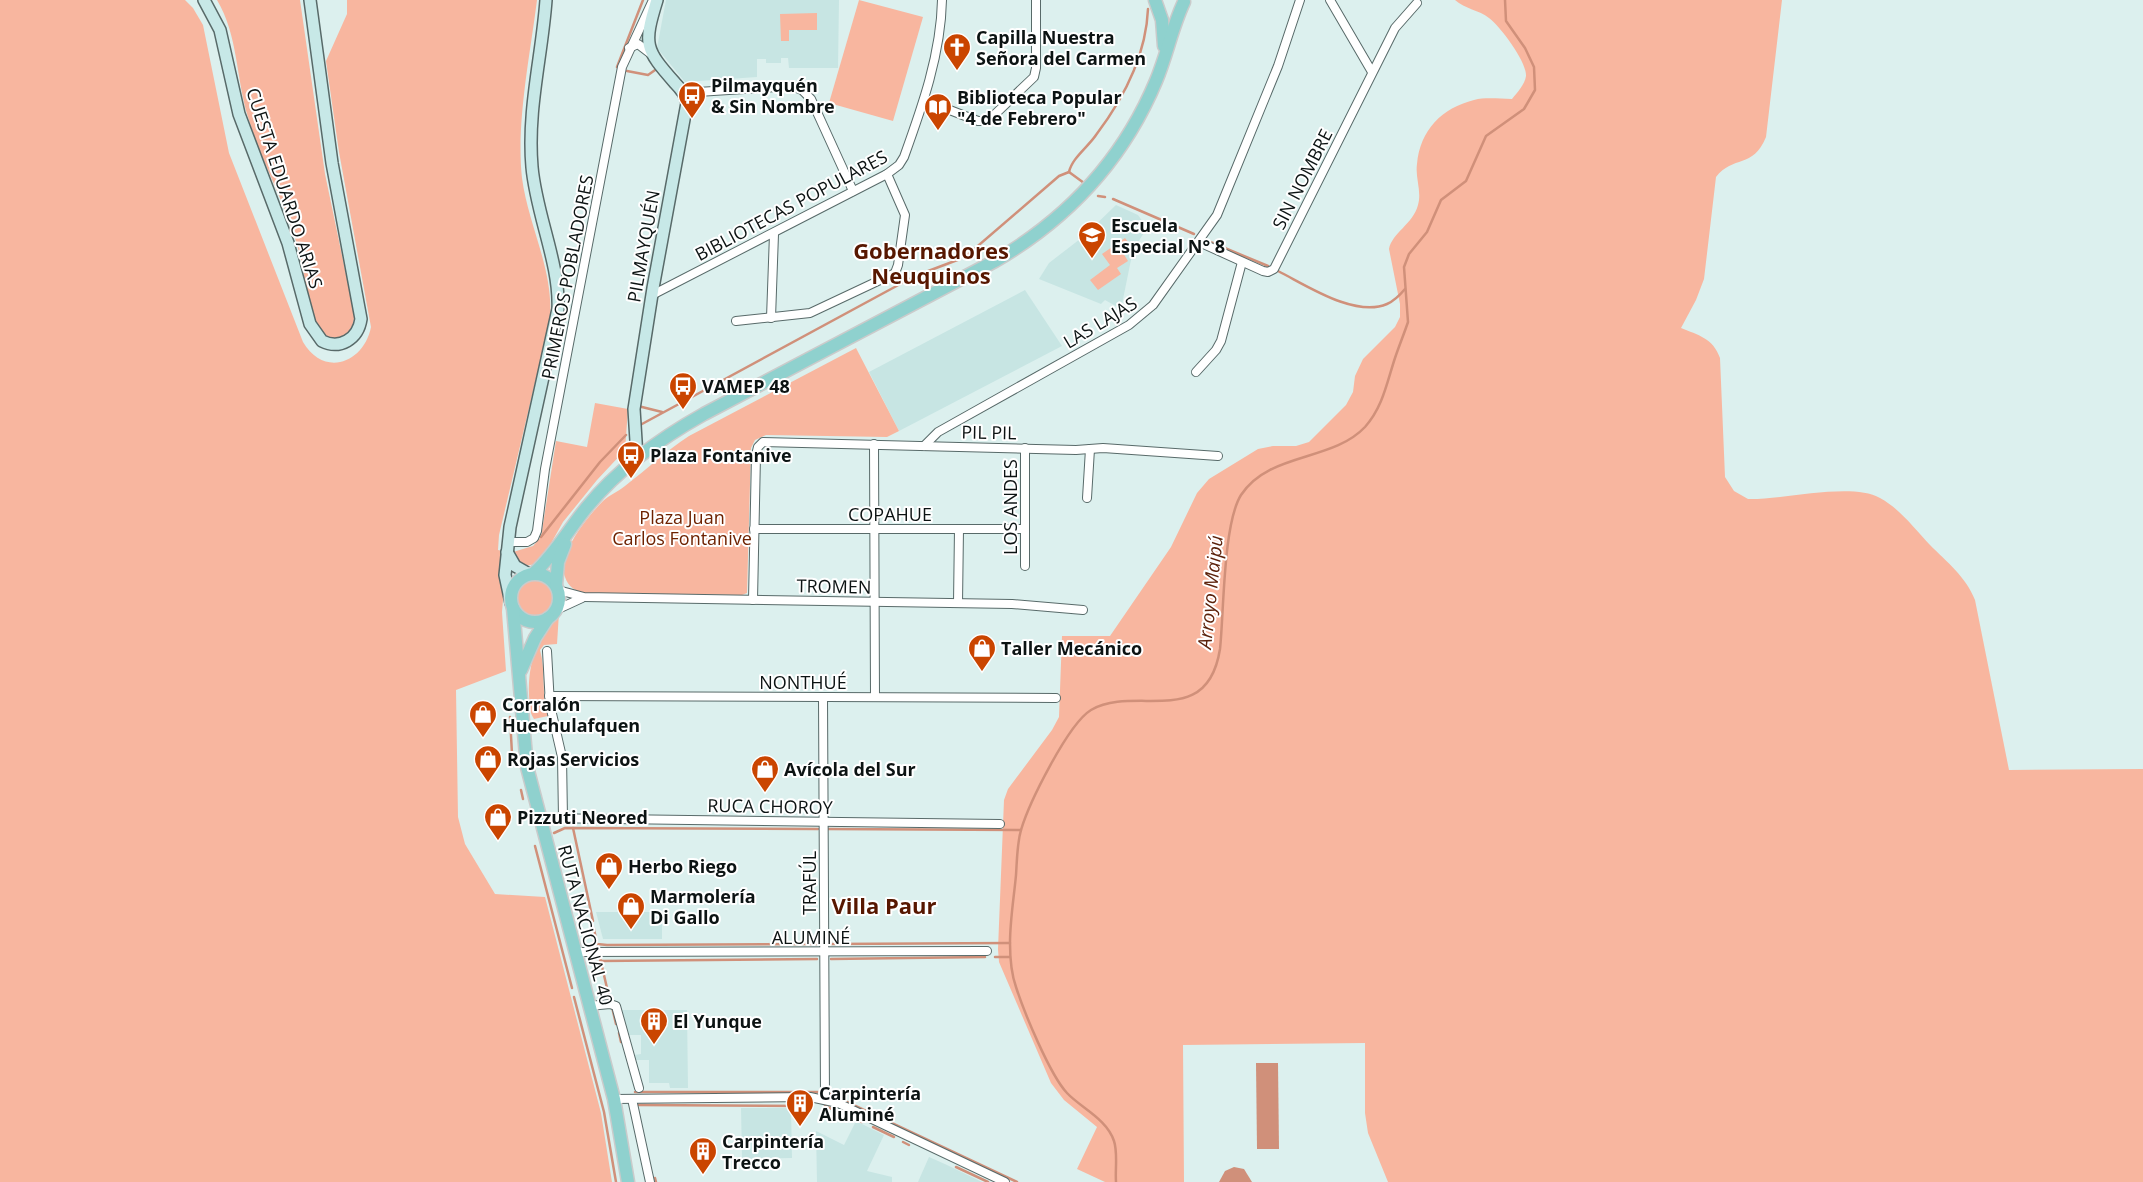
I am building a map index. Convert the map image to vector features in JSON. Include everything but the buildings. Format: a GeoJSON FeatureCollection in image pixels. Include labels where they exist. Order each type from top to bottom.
{"type":"FeatureCollection","features":[{"type":"Feature","properties":{"kind":"main road"},"geometry":{"type":"LineString","coordinates":[[1155,0],[1169,6],[1186,1]]}},
{"type":"Feature","properties":{"kind":"main road"},"geometry":{"type":"LineString","coordinates":[[1155,0],[1162,20],[1163,61]]}},
{"type":"Feature","properties":{"kind":"main road"},"geometry":{"type":"LineString","coordinates":[[573,526],[558,562],[557,588],[559,600],[552,614],[539,622],[528,621],[519,616],[512,605],[512,592],[516,583],[532,574],[599,492],[637,457],[696,419],[961,280],[1037,234],[1081,197],[1113,160],[1142,112],[1186,1]]}},
{"type":"Feature","properties":{"kind":"main road"},"geometry":{"type":"LineString","coordinates":[[532,574],[544,575],[557,588]]}},
{"type":"Feature","properties":{"kind":"main road","name":"RUTA NACIONAL 40"},"geometry":{"type":"LineString","coordinates":[[512,605],[520,675],[524,749],[539,818],[614,1099],[628,1182]]}},
{"type":"Feature","properties":{"kind":"main road","name":"RUTA NACIONAL 40"},"geometry":{"type":"LineString","coordinates":[[520,675],[531,645],[552,614]]}},
{"type":"Feature","properties":{"kind":"street","name":"CUESTA EDUARDO ARIAS"},"geometry":{"type":"LineString","coordinates":[[204,0],[220,30],[239,114],[288,243],[312,329],[322,341],[337,345],[352,338],[358,329],[361,319],[332,163],[310,0]]}},
{"type":"Feature","properties":{"kind":"street"},"geometry":{"type":"LineString","coordinates":[[512,605],[506,580],[507,547],[558,309],[557,285],[537,204],[531,157],[532,100],[546,0]]}},
{"type":"Feature","properties":{"kind":"street","name":"PRIMEROS POBLADORES"},"geometry":{"type":"LineString","coordinates":[[507,547],[527,542],[534,538],[537,531],[547,463],[622,67],[628,49],[653,0]]}},
{"type":"Feature","properties":{"kind":"street"},"geometry":{"type":"LineString","coordinates":[[651,54],[648,31],[657,0]]}},
{"type":"Feature","properties":{"kind":"street","name":"BIBLIOTECAS POPULARES"},"geometry":{"type":"LineString","coordinates":[[652,295],[774,234],[887,174],[902,161],[924,100],[936,45],[942,0]]}},
{"type":"Feature","properties":{"kind":"street"},"geometry":{"type":"LineString","coordinates":[[924,100],[978,121],[985,121],[992,117],[1034,77],[1036,68],[1036,0]]}},
{"type":"Feature","properties":{"kind":"street","name":"LAS LAJAS"},"geometry":{"type":"LineString","coordinates":[[924,446],[940,430],[1140,318],[1158,300],[1220,209],[1278,66],[1300,0]]}},
{"type":"Feature","properties":{"kind":"street"},"geometry":{"type":"LineString","coordinates":[[1330,0],[1372,72]]}},
{"type":"Feature","properties":{"kind":"street","name":"SIN NOMBRE"},"geometry":{"type":"LineString","coordinates":[[1199,242],[1266,272],[1274,268],[1397,24],[1418,3]]}},
{"type":"Feature","properties":{"kind":"street"},"geometry":{"type":"LineString","coordinates":[[628,49],[638,44],[651,54],[686,97],[698,92],[792,86],[799,88],[810,99],[853,191]]}},
{"type":"Feature","properties":{"kind":"street","name":"PILMAYQUÉN"},"geometry":{"type":"LineString","coordinates":[[637,457],[633,413],[652,295],[687,106],[686,97]]}},
{"type":"Feature","properties":{"kind":"street"},"geometry":{"type":"LineString","coordinates":[[736,321],[802,315],[818,310],[895,273],[898,265],[905,215],[887,174]]}},
{"type":"Feature","properties":{"kind":"street"},"geometry":{"type":"LineString","coordinates":[[771,318],[774,234]]}},
{"type":"Feature","properties":{"kind":"street"},"geometry":{"type":"LineString","coordinates":[[1196,372],[1216,350],[1221,341],[1242,262]]}},
{"type":"Feature","properties":{"kind":"street","name":"PIL PIL"},"geometry":{"type":"LineString","coordinates":[[754,529],[756,452],[759,446],[766,442],[1103,448],[1218,456]]}},
{"type":"Feature","properties":{"kind":"street"},"geometry":{"type":"LineString","coordinates":[[874,444],[875,697]]}},
{"type":"Feature","properties":{"kind":"street","name":"LOS ANDES"},"geometry":{"type":"LineString","coordinates":[[1025,448],[1025,566]]}},
{"type":"Feature","properties":{"kind":"street"},"geometry":{"type":"LineString","coordinates":[[1087,498],[1090,449]]}},
{"type":"Feature","properties":{"kind":"street"},"geometry":{"type":"LineString","coordinates":[[753,600],[754,529]]}},
{"type":"Feature","properties":{"kind":"street","name":"COPAHUE"},"geometry":{"type":"LineString","coordinates":[[754,529],[1025,529]]}},
{"type":"Feature","properties":{"kind":"street"},"geometry":{"type":"LineString","coordinates":[[958,603],[960,529]]}},
{"type":"Feature","properties":{"kind":"street"},"geometry":{"type":"LineString","coordinates":[[507,547],[515,566],[532,574]]}},
{"type":"Feature","properties":{"kind":"street","name":"TROMEN"},"geometry":{"type":"LineString","coordinates":[[557,588],[584,597],[1028,604],[1083,610]]}},
{"type":"Feature","properties":{"kind":"street","name":"TROMEN"},"geometry":{"type":"LineString","coordinates":[[552,614],[584,597]]}},
{"type":"Feature","properties":{"kind":"street"},"geometry":{"type":"LineString","coordinates":[[548,652],[549,696],[562,756],[564,818]]}},
{"type":"Feature","properties":{"kind":"street","name":"NONTHUÉ"},"geometry":{"type":"LineString","coordinates":[[549,696],[1056,698]]}},
{"type":"Feature","properties":{"kind":"street","name":"TRAFÚL"},"geometry":{"type":"LineString","coordinates":[[823,697],[825,1099]]}},
{"type":"Feature","properties":{"kind":"street","name":"RUCA CHOROY"},"geometry":{"type":"LineString","coordinates":[[539,818],[1000,824]]}},
{"type":"Feature","properties":{"kind":"street","name":"ALUMINÉ"},"geometry":{"type":"LineString","coordinates":[[575,952],[987,951]]}},
{"type":"Feature","properties":{"kind":"street"},"geometry":{"type":"LineString","coordinates":[[589,1006],[610,1004],[616,1006],[639,1088]]}},
{"type":"Feature","properties":{"kind":"street"},"geometry":{"type":"LineString","coordinates":[[614,1099],[810,1097],[825,1099],[838,1103],[1004,1182]]}},
{"type":"Feature","properties":{"kind":"street"},"geometry":{"type":"LineString","coordinates":[[632,1099],[650,1182]]}},
{"type":"Feature","properties":{"kind":"shaded area"},"geometry":{"type":"Polygon","coordinates":[[[666,0],[839,0],[838,68],[789,68],[788,58],[781,58],[781,63],[766,63],[766,59],[757,59],[757,77],[685,82],[657,48],[666,0]]]}},
{"type":"Feature","properties":{"kind":"shaded area","name":"Escuela Especial N° 8"},"geometry":{"type":"Polygon","coordinates":[[[1116,205],[1138,215],[1147,228],[1133,250],[1121,309],[1105,300],[1101,304],[1039,279],[1049,263],[1084,236],[1116,205]]]}},
{"type":"Feature","properties":{"kind":"shaded area"},"geometry":{"type":"Polygon","coordinates":[[[1025,290],[1062,346],[899,431],[869,372],[1025,290]]]}},
{"type":"Feature","properties":{"kind":"shaded area","name":"Marmolería Di Gallo"},"geometry":{"type":"Polygon","coordinates":[[[596,912],[662,912],[662,939],[603,939],[596,912]]]}},
{"type":"Feature","properties":{"kind":"shaded area"},"geometry":{"type":"Polygon","coordinates":[[[622,1010],[687,1010],[688,1088],[670,1088],[669,1083],[649,1083],[649,1060],[636,1060],[634,1055],[641,1054],[641,1035],[629,1035],[622,1010]]]}},
{"type":"Feature","properties":{"kind":"shaded area"},"geometry":{"type":"Polygon","coordinates":[[[1256,1063],[1278,1063],[1279,1149],[1257,1149],[1256,1063]]]}},
{"type":"Feature","properties":{"kind":"shaded area"},"geometry":{"type":"Polygon","coordinates":[[[741,1108],[791,1108],[792,1158],[742,1159],[741,1108]]]}},
{"type":"Feature","properties":{"kind":"shaded area"},"geometry":{"type":"Polygon","coordinates":[[[856,1121],[884,1135],[867,1171],[892,1177],[892,1182],[817,1182],[816,1131],[844,1145],[856,1121]]]}},
{"type":"Feature","properties":{"kind":"shaded area"},"geometry":{"type":"Polygon","coordinates":[[[929,1157],[947,1165],[982,1182],[918,1182],[929,1157]]]}},
{"type":"Feature","properties":{"kind":"shaded area"},"geometry":{"type":"Polygon","coordinates":[[[1234,1167],[1244,1169],[1252,1182],[1219,1182],[1225,1171],[1234,1167]]]}},
{"type":"Feature","properties":{"kind":"green space"},"geometry":{"type":"Polygon","coordinates":[[[0,0],[185,0],[193,8],[203,25],[229,153],[303,342],[312,353],[322,360],[332,363],[342,362],[360,350],[367,339],[371,327],[339,152],[326,61],[347,14],[347,0],[537,0],[522,112],[521,157],[525,196],[548,283],[550,319],[499,535],[498,550],[507,552],[502,612],[506,671],[456,690],[458,817],[465,844],[495,894],[545,897],[601,1113],[612,1182],[0,1182],[0,0]]]}},
{"type":"Feature","properties":{"kind":"green space"},"geometry":{"type":"Polygon","coordinates":[[[217,0],[300,0],[325,174],[354,313],[354,321],[348,333],[343,337],[337,339],[325,335],[320,329],[312,311],[293,231],[253,134],[244,102],[233,42],[224,13],[217,0]]]}},
{"type":"Feature","properties":{"kind":"green space"},"geometry":{"type":"Polygon","coordinates":[[[859,0],[923,17],[893,121],[829,103],[859,0]]]}},
{"type":"Feature","properties":{"kind":"green space"},"geometry":{"type":"Polygon","coordinates":[[[1455,0],[1782,0],[1766,137],[1755,154],[1722,170],[1716,177],[1704,279],[1696,300],[1681,328],[1704,338],[1717,351],[1720,358],[1725,477],[1734,491],[1748,499],[1835,492],[1867,493],[1887,502],[1906,519],[1967,584],[1975,600],[2009,770],[2143,769],[2143,1182],[1388,1182],[1368,1133],[1365,1113],[1365,1043],[1183,1045],[1184,1182],[1105,1182],[1077,1169],[1097,1127],[1064,1100],[1051,1083],[999,962],[1004,800],[1008,789],[1052,730],[1059,717],[1062,636],[1110,636],[1171,547],[1197,493],[1209,479],[1258,449],[1273,446],[1296,446],[1309,442],[1346,405],[1353,392],[1355,376],[1363,359],[1395,327],[1400,317],[1400,304],[1389,249],[1394,238],[1412,218],[1418,205],[1417,164],[1419,152],[1428,131],[1443,115],[1462,104],[1483,99],[1512,99],[1526,76],[1518,54],[1494,22],[1485,15],[1455,0]]]}},
{"type":"Feature","properties":{"kind":"green space"},"geometry":{"type":"Polygon","coordinates":[[[817,13],[817,30],[789,30],[789,41],[781,41],[780,14],[817,13]]]}},
{"type":"Feature","properties":{"kind":"green space"},"geometry":{"type":"Polygon","coordinates":[[[1125,238],[1132,247],[1123,253],[1128,261],[1117,268],[1121,274],[1098,290],[1090,280],[1110,265],[1102,254],[1125,238]]]}},
{"type":"Feature","properties":{"kind":"green space","name":"Plaza Juan Carlos Fontanive"},"geometry":{"type":"Polygon","coordinates":[[[856,348],[899,431],[887,437],[766,435],[755,440],[751,448],[747,593],[742,595],[585,593],[575,590],[570,586],[563,568],[569,547],[582,526],[605,499],[689,436],[856,348]]]}},
{"type":"Feature","properties":{"kind":"green space"},"geometry":{"type":"Polygon","coordinates":[[[595,403],[628,409],[625,450],[597,480],[563,522],[545,554],[535,564],[526,566],[518,561],[513,552],[533,546],[541,537],[556,441],[587,447],[595,403]]]}},
{"type":"Feature","properties":{"kind":"green space"},"geometry":{"type":"Polygon","coordinates":[[[535,580],[542,581],[548,585],[552,591],[552,605],[548,611],[542,615],[535,616],[528,615],[522,611],[518,605],[517,598],[518,591],[522,585],[528,581],[535,580]]]}},
{"type":"Feature","properties":{"kind":"green space"},"geometry":{"type":"Polygon","coordinates":[[[559,613],[557,644],[544,645],[540,650],[548,716],[534,719],[530,711],[529,696],[532,661],[545,633],[559,613]]]}},
{"type":"Feature","properties":{"kind":"waterway"},"geometry":{"type":"LineString","coordinates":[[617,67],[643,0]]}},
{"type":"Feature","properties":{"kind":"waterway","name":"Arroyo Maipú"},"geometry":{"type":"LineString","coordinates":[[1116,1182],[1116,1151],[1111,1133],[1100,1120],[1067,1093],[1060,1084],[1038,1043],[1014,982],[1010,934],[1021,830],[1050,765],[1071,731],[1091,710],[1109,703],[1168,700],[1185,697],[1201,689],[1213,674],[1220,649],[1225,569],[1231,526],[1235,508],[1241,495],[1253,481],[1268,471],[1319,453],[1351,438],[1365,427],[1376,411],[1384,394],[1408,322],[1404,267],[1409,254],[1427,232],[1441,200],[1466,181],[1486,136],[1524,109],[1535,90],[1534,67],[1525,48],[1506,21],[1505,0]]}},
{"type":"Feature","properties":{"kind":"waterway"},"geometry":{"type":"LineString","coordinates":[[1069,172],[1073,162],[1093,139],[1116,106],[1132,76],[1143,43],[1148,9]]}},
{"type":"Feature","properties":{"kind":"waterway"},"geometry":{"type":"LineString","coordinates":[[627,71],[648,75],[658,68]]}},
{"type":"Feature","properties":{"kind":"waterway"},"geometry":{"type":"LineString","coordinates":[[1069,172],[1084,183]]}},
{"type":"Feature","properties":{"kind":"waterway"},"geometry":{"type":"LineString","coordinates":[[965,257],[1059,176],[1069,172]]}},
{"type":"Feature","properties":{"kind":"waterway"},"geometry":{"type":"LineString","coordinates":[[1098,196],[1105,197]]}},
{"type":"Feature","properties":{"kind":"waterway"},"geometry":{"type":"LineString","coordinates":[[1113,199],[1194,234]]}},
{"type":"Feature","properties":{"kind":"waterway"},"geometry":{"type":"LineString","coordinates":[[1208,241],[1268,266]]}},
{"type":"Feature","properties":{"kind":"waterway"},"geometry":{"type":"LineString","coordinates":[[642,424],[915,276],[960,259]]}},
{"type":"Feature","properties":{"kind":"waterway"},"geometry":{"type":"LineString","coordinates":[[1278,271],[1331,298],[1360,307],[1374,307],[1387,304],[1397,298],[1405,289]]}},
{"type":"Feature","properties":{"kind":"waterway"},"geometry":{"type":"LineString","coordinates":[[638,406],[662,412]]}},
{"type":"Feature","properties":{"kind":"waterway"},"geometry":{"type":"LineString","coordinates":[[541,537],[600,462],[626,435]]}},
{"type":"Feature","properties":{"kind":"waterway"},"geometry":{"type":"LineString","coordinates":[[510,717],[512,754]]}},
{"type":"Feature","properties":{"kind":"waterway"},"geometry":{"type":"LineString","coordinates":[[521,790],[523,799]]}},
{"type":"Feature","properties":{"kind":"waterway"},"geometry":{"type":"LineString","coordinates":[[554,833],[565,828],[818,829]]}},
{"type":"Feature","properties":{"kind":"waterway"},"geometry":{"type":"LineString","coordinates":[[573,828],[593,921]]}},
{"type":"Feature","properties":{"kind":"waterway"},"geometry":{"type":"LineString","coordinates":[[828,829],[1021,830]]}},
{"type":"Feature","properties":{"kind":"waterway"},"geometry":{"type":"LineString","coordinates":[[535,846],[572,988]]}},
{"type":"Feature","properties":{"kind":"waterway"},"geometry":{"type":"LineString","coordinates":[[594,929],[597,944],[607,945],[818,944]]}},
{"type":"Feature","properties":{"kind":"waterway"},"geometry":{"type":"LineString","coordinates":[[830,944],[1010,943]]}},
{"type":"Feature","properties":{"kind":"waterway"},"geometry":{"type":"LineString","coordinates":[[831,959],[985,957]]}},
{"type":"Feature","properties":{"kind":"waterway"},"geometry":{"type":"LineString","coordinates":[[995,957],[1010,957]]}},
{"type":"Feature","properties":{"kind":"waterway"},"geometry":{"type":"LineString","coordinates":[[600,958],[610,1001]]}},
{"type":"Feature","properties":{"kind":"waterway"},"geometry":{"type":"LineString","coordinates":[[600,961],[817,959]]}},
{"type":"Feature","properties":{"kind":"waterway"},"geometry":{"type":"LineString","coordinates":[[574,997],[604,1112],[616,1182]]}},
{"type":"Feature","properties":{"kind":"waterway"},"geometry":{"type":"LineString","coordinates":[[612,1007],[616,1024]]}},
{"type":"Feature","properties":{"kind":"waterway"},"geometry":{"type":"LineString","coordinates":[[619,1033],[621,1042]]}},
{"type":"Feature","properties":{"kind":"waterway"},"geometry":{"type":"LineString","coordinates":[[635,1092],[819,1092]]}},
{"type":"Feature","properties":{"kind":"waterway"},"geometry":{"type":"LineString","coordinates":[[830,1094],[1017,1182]]}},
{"type":"Feature","properties":{"kind":"waterway"},"geometry":{"type":"LineString","coordinates":[[638,1105],[805,1106]]}},
{"type":"Feature","properties":{"kind":"waterway"},"geometry":{"type":"LineString","coordinates":[[825,1106],[862,1122]]}},
{"type":"Feature","properties":{"kind":"waterway"},"geometry":{"type":"LineString","coordinates":[[873,1127],[894,1137]]}},
{"type":"Feature","properties":{"kind":"waterway"},"geometry":{"type":"LineString","coordinates":[[903,1142],[909,1145]]}},
{"type":"Feature","properties":{"kind":"waterway"},"geometry":{"type":"LineString","coordinates":[[956,1167],[988,1182]]}},
{"type":"Feature","properties":{"kind":"waterway"},"geometry":{"type":"LineString","coordinates":[[655,1178],[656,1182]]}},
{"type":"Feature","properties":{"kind":"place","name":"Capilla Nuestra Señora del Carmen"},"geometry":{"type":"Point","coordinates":[957,71]}},
{"type":"Feature","properties":{"kind":"place","name":"Pilmayquén & Sin Nombre"},"geometry":{"type":"Point","coordinates":[692,119]}},
{"type":"Feature","properties":{"kind":"place","name":"Biblioteca Popular \"4 de Febrero\""},"geometry":{"type":"Point","coordinates":[938,131]}},
{"type":"Feature","properties":{"kind":"place","name":"Escuela Especial N° 8"},"geometry":{"type":"Point","coordinates":[1092,259]}},
{"type":"Feature","properties":{"kind":"place","name":"VAMEP 48"},"geometry":{"type":"Point","coordinates":[683,410]}},
{"type":"Feature","properties":{"kind":"place","name":"Plaza Fontanive"},"geometry":{"type":"Point","coordinates":[631,479]}},
{"type":"Feature","properties":{"kind":"place","name":"Taller Mecánico"},"geometry":{"type":"Point","coordinates":[982,672]}},
{"type":"Feature","properties":{"kind":"place","name":"Corralón Huechulafquen"},"geometry":{"type":"Point","coordinates":[483,738]}},
{"type":"Feature","properties":{"kind":"place","name":"Rojas Servicios"},"geometry":{"type":"Point","coordinates":[488,783]}},
{"type":"Feature","properties":{"kind":"place","name":"Avícola del Sur"},"geometry":{"type":"Point","coordinates":[765,793]}},
{"type":"Feature","properties":{"kind":"place","name":"Pizzuti Neored"},"geometry":{"type":"Point","coordinates":[498,841]}},
{"type":"Feature","properties":{"kind":"place","name":"Herbo Riego"},"geometry":{"type":"Point","coordinates":[609,890]}},
{"type":"Feature","properties":{"kind":"place","name":"Marmolería Di Gallo"},"geometry":{"type":"Point","coordinates":[631,930]}},
{"type":"Feature","properties":{"kind":"place","name":"El Yunque"},"geometry":{"type":"Point","coordinates":[654,1045]}},
{"type":"Feature","properties":{"kind":"place","name":"Carpintería Aluminé"},"geometry":{"type":"Point","coordinates":[800,1127]}},
{"type":"Feature","properties":{"kind":"place","name":"Carpintería Trecco"},"geometry":{"type":"Point","coordinates":[703,1175]}},
{"type":"Feature","properties":{"kind":"district","name":"Gobernadores Neuquinos"},"geometry":{"type":"Point","coordinates":[931,262]}},
{"type":"Feature","properties":{"kind":"district","name":"Villa Paur"},"geometry":{"type":"Point","coordinates":[884,905]}}]}
